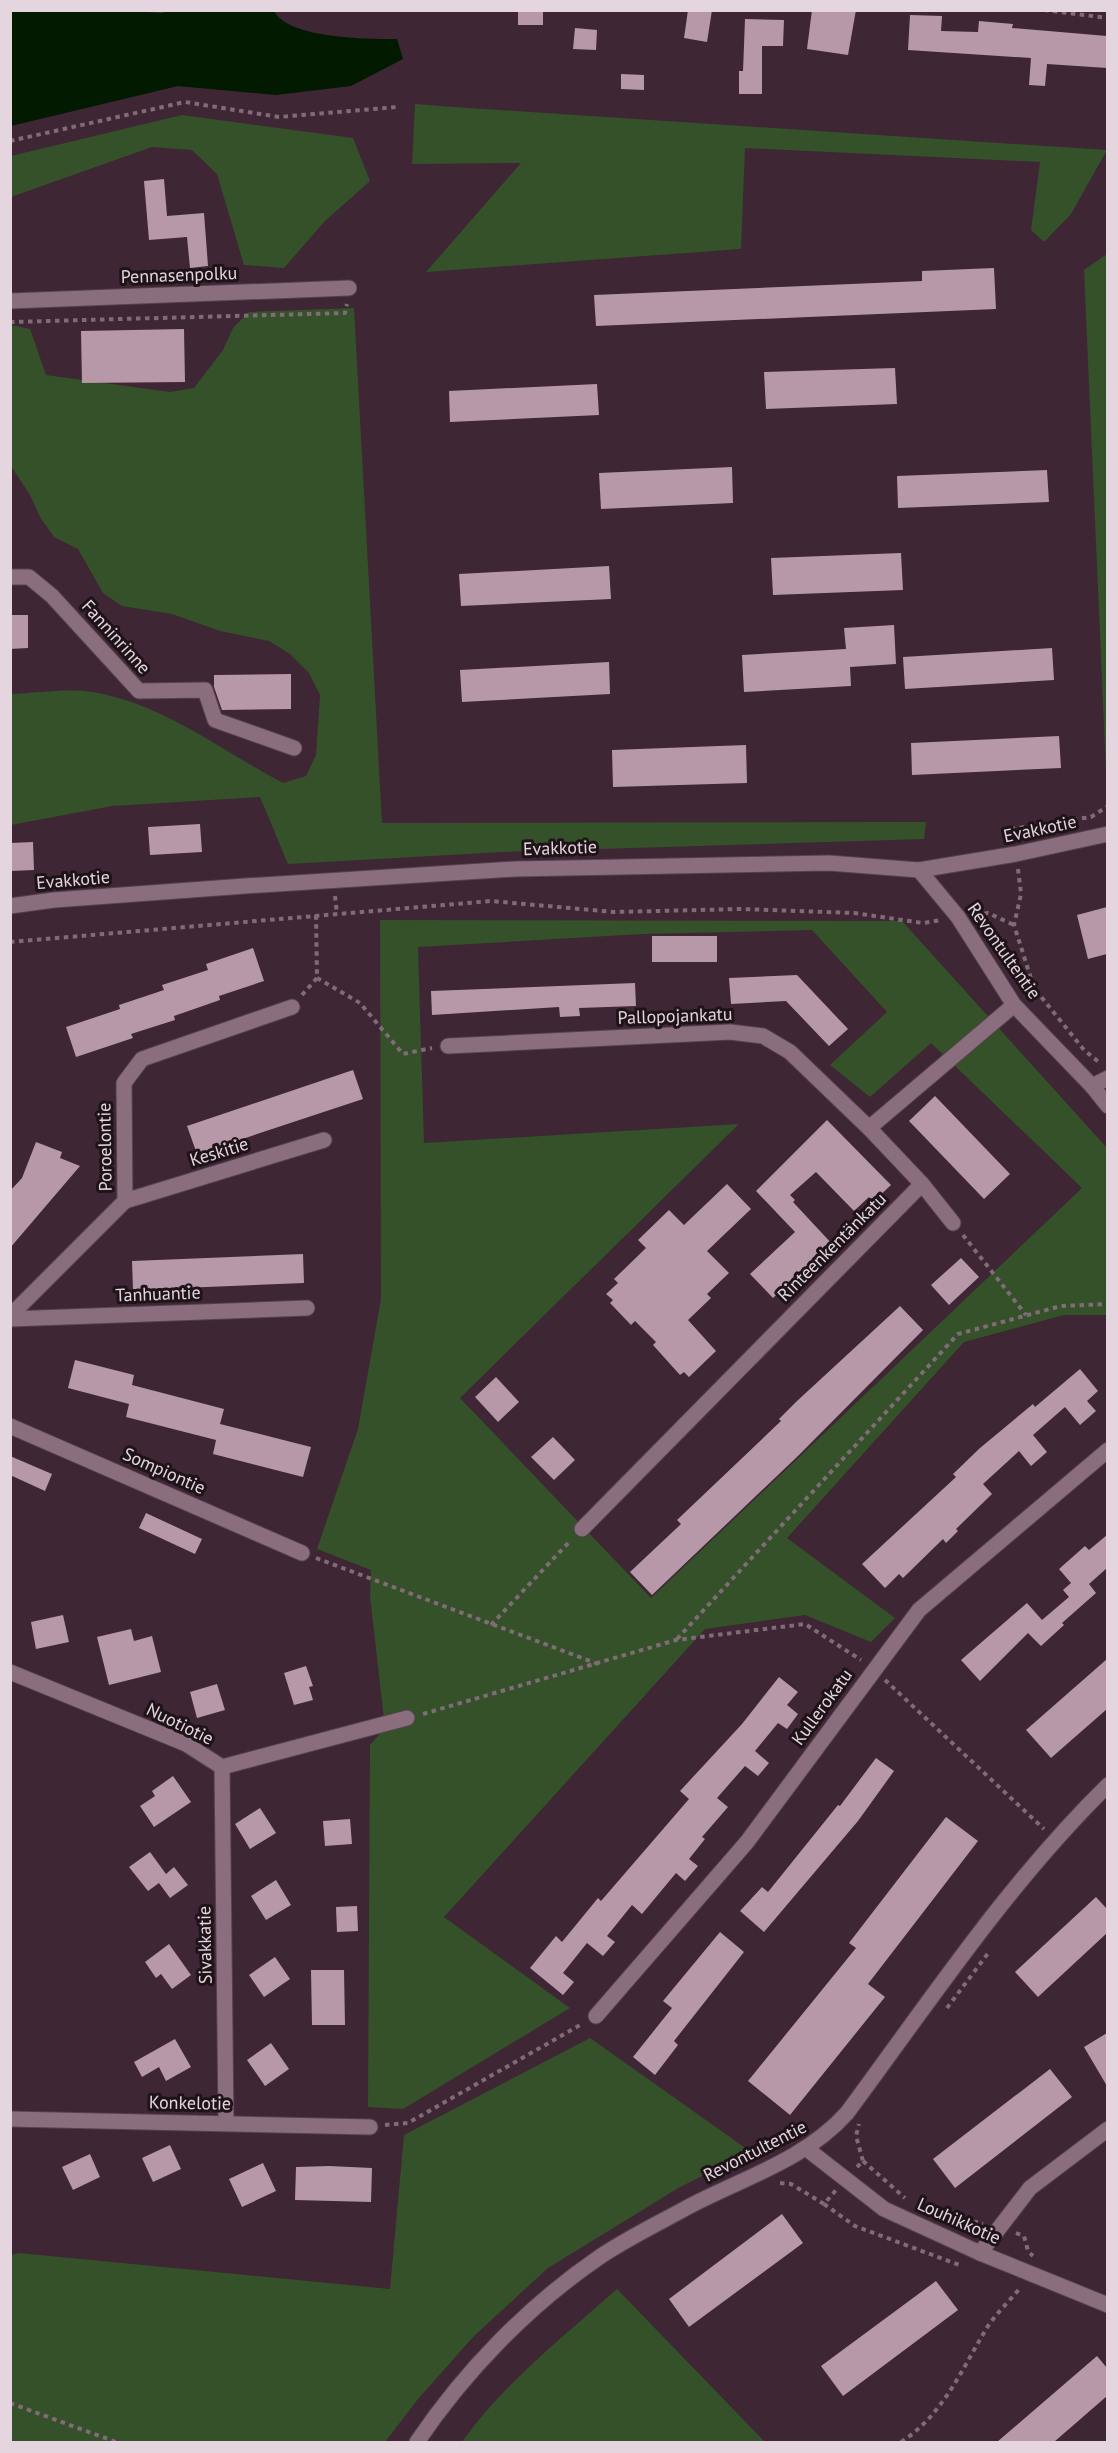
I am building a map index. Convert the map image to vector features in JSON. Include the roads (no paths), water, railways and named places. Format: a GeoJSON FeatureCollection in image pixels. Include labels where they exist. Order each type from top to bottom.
{"type":"FeatureCollection","features":[{"type":"Feature","properties":{"kind":"street","name":"Pennasenpolku"},"geometry":{"type":"LineString","coordinates":[[10,301],[349,288]]}},
{"type":"Feature","properties":{"kind":"street","name":"Fanninrinne"},"geometry":{"type":"LineString","coordinates":[[10,577],[29,577],[52,596],[139,691],[205,690],[216,720],[294,748]]}},
{"type":"Feature","properties":{"kind":"street","name":"Evakkotie"},"geometry":{"type":"LineString","coordinates":[[10,906],[54,900],[245,886],[515,869],[829,863],[920,870],[1016,854],[1107,834]]}},
{"type":"Feature","properties":{"kind":"street","name":"Revontultentie"},"geometry":{"type":"LineString","coordinates":[[920,870],[958,917],[1014,1005],[1092,1086],[1107,1106]]}},
{"type":"Feature","properties":{"kind":"street"},"geometry":{"type":"LineString","coordinates":[[953,1223],[922,1184],[869,1128],[1014,1005]]}},
{"type":"Feature","properties":{"kind":"street","name":"Poroelontie"},"geometry":{"type":"LineString","coordinates":[[10,1317],[125,1202],[124,1083],[142,1059],[292,1007]]}},
{"type":"Feature","properties":{"kind":"street","name":"Pallopojankatu"},"geometry":{"type":"LineString","coordinates":[[448,1046],[730,1032],[764,1036],[790,1052],[869,1128]]}},
{"type":"Feature","properties":{"kind":"street"},"geometry":{"type":"LineString","coordinates":[[1092,1086],[1107,1078]]}},
{"type":"Feature","properties":{"kind":"street","name":"Keskitie"},"geometry":{"type":"LineString","coordinates":[[125,1202],[324,1140]]}},
{"type":"Feature","properties":{"kind":"street","name":"Rinteenkentänkatu"},"geometry":{"type":"LineString","coordinates":[[582,1529],[922,1184]]}},
{"type":"Feature","properties":{"kind":"street","name":"Tanhuantie"},"geometry":{"type":"LineString","coordinates":[[10,1317],[307,1308]]}},
{"type":"Feature","properties":{"kind":"street","name":"Sompiontie"},"geometry":{"type":"LineString","coordinates":[[10,1426],[302,1553]]}},
{"type":"Feature","properties":{"kind":"street","name":"Kullerokatu"},"geometry":{"type":"LineString","coordinates":[[596,2016],[747,1842],[919,1610],[1107,1450]]}},
{"type":"Feature","properties":{"kind":"street","name":"Nuotiotie"},"geometry":{"type":"LineString","coordinates":[[10,1672],[186,1744],[222,1767],[407,1718]]}},
{"type":"Feature","properties":{"kind":"street","name":"Sivakkatie"},"geometry":{"type":"LineString","coordinates":[[222,1767],[226,2123]]}},
{"type":"Feature","properties":{"kind":"street","name":"Revontultentie"},"geometry":{"type":"LineString","coordinates":[[417,2442],[436,2414],[483,2356],[546,2300],[601,2256],[689,2207],[807,2150],[830,2132],[847,2113],[1010,1894],[1107,1785]]}},
{"type":"Feature","properties":{"kind":"street","name":"Konkelotie"},"geometry":{"type":"LineString","coordinates":[[10,2119],[370,2127]]}},
{"type":"Feature","properties":{"kind":"street"},"geometry":{"type":"LineString","coordinates":[[980,2253],[1030,2188],[1107,2129]]}},
{"type":"Feature","properties":{"kind":"street","name":"Louhikkotie"},"geometry":{"type":"LineString","coordinates":[[807,2150],[884,2209],[980,2253],[1107,2305]]}}]}
